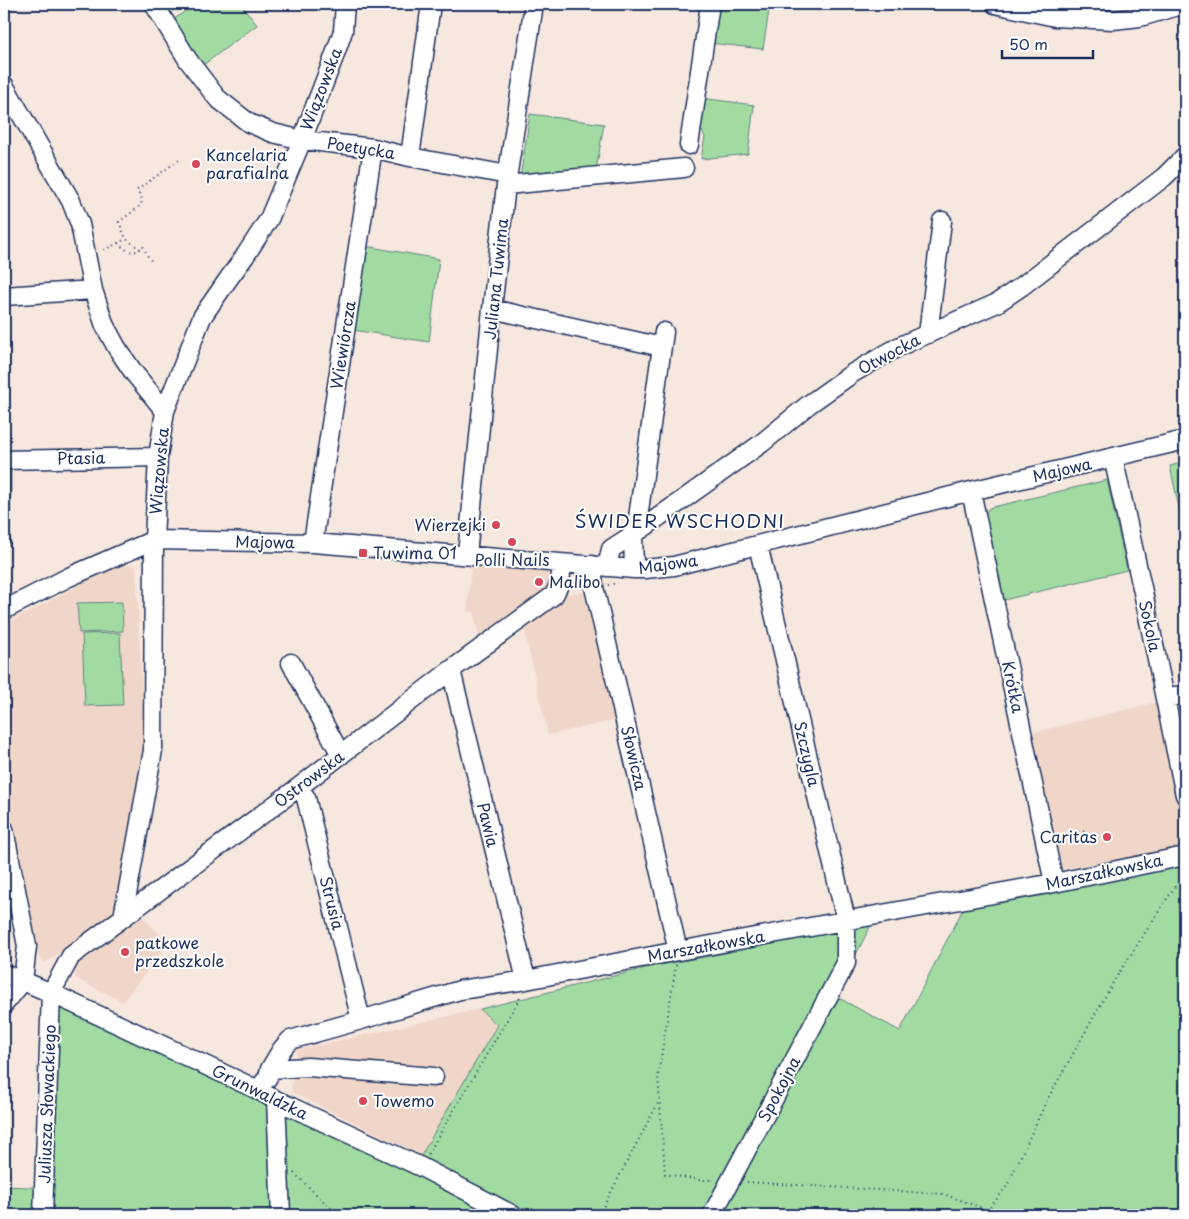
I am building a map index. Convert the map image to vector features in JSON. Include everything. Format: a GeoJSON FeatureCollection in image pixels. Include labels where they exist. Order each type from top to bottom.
{"type":"FeatureCollection","features":[{"type":"Feature","properties":{"kind":"street","name":"Poetycka"},"geometry":{"type":"LineString","coordinates":[[154,4],[188,60],[217,98],[249,123],[273,133],[302,140],[373,148],[507,180],[684,168]]}},
{"type":"Feature","properties":{"kind":"street","name":"Wiązowska"},"geometry":{"type":"LineString","coordinates":[[123,917],[153,750],[154,540],[158,457],[165,411],[202,317],[269,219],[334,57],[343,31],[345,4]]}},
{"type":"Feature","properties":{"kind":"street"},"geometry":{"type":"LineString","coordinates":[[410,157],[431,4]]}},
{"type":"Feature","properties":{"kind":"street","name":"Juliana Tuwima"},"geometry":{"type":"LineString","coordinates":[[467,555],[507,180],[534,4]]}},
{"type":"Feature","properties":{"kind":"street"},"geometry":{"type":"LineString","coordinates":[[689,144],[710,4]]}},
{"type":"Feature","properties":{"kind":"street"},"geometry":{"type":"LineString","coordinates":[[995,4],[1055,17],[1113,20],[1140,17],[1185,4]]}},
{"type":"Feature","properties":{"kind":"street"},"geometry":{"type":"LineString","coordinates":[[4,84],[72,201],[80,224],[93,290],[105,326],[134,373],[165,411]]}},
{"type":"Feature","properties":{"kind":"street","name":"Wiewiórcza"},"geometry":{"type":"LineString","coordinates":[[313,543],[373,148]]}},
{"type":"Feature","properties":{"kind":"street","name":"Otwocka"},"geometry":{"type":"LineString","coordinates":[[600,566],[611,549],[762,443],[808,405],[853,373],[898,347],[997,303],[1022,286],[1164,177],[1185,156]]}},
{"type":"Feature","properties":{"kind":"street"},"geometry":{"type":"LineString","coordinates":[[928,334],[942,221]]}},
{"type":"Feature","properties":{"kind":"street"},"geometry":{"type":"LineString","coordinates":[[4,296],[93,290]]}},
{"type":"Feature","properties":{"kind":"street"},"geometry":{"type":"LineString","coordinates":[[492,309],[653,345]]}},
{"type":"Feature","properties":{"kind":"street"},"geometry":{"type":"LineString","coordinates":[[634,569],[635,533],[664,332]]}},
{"type":"Feature","properties":{"kind":"street","name":"Majowa"},"geometry":{"type":"LineString","coordinates":[[4,610],[69,577],[154,540],[313,543],[634,569],[674,566],[971,491],[1185,440]]}},
{"type":"Feature","properties":{"kind":"street","name":"Ptasia"},"geometry":{"type":"LineString","coordinates":[[4,460],[158,457]]}},
{"type":"Feature","properties":{"kind":"street","name":"Sokola"},"geometry":{"type":"LineString","coordinates":[[1113,458],[1185,795]]}},
{"type":"Feature","properties":{"kind":"street","name":"Krótka"},"geometry":{"type":"LineString","coordinates":[[971,491],[1054,883]]}},
{"type":"Feature","properties":{"kind":"street","name":"Szczygla"},"geometry":{"type":"LineString","coordinates":[[758,545],[846,920],[846,963]]}},
{"type":"Feature","properties":{"kind":"street","name":"Ostrowska"},"geometry":{"type":"LineString","coordinates":[[51,993],[71,956],[299,787],[451,670],[554,595],[560,583],[562,564]]}},
{"type":"Feature","properties":{"kind":"street","name":"Słowicza"},"geometry":{"type":"LineString","coordinates":[[600,566],[594,587],[678,951]]}},
{"type":"Feature","properties":{"kind":"street"},"geometry":{"type":"LineString","coordinates":[[291,663],[341,755]]}},
{"type":"Feature","properties":{"kind":"street","name":"Pawia"},"geometry":{"type":"LineString","coordinates":[[451,670],[526,980]]}},
{"type":"Feature","properties":{"kind":"street"},"geometry":{"type":"LineString","coordinates":[[1165,698],[1185,695]]}},
{"type":"Feature","properties":{"kind":"street","name":"Strusia"},"geometry":{"type":"LineString","coordinates":[[299,787],[306,798],[361,1020]]}},
{"type":"Feature","properties":{"kind":"street"},"geometry":{"type":"LineString","coordinates":[[4,829],[27,946],[24,981],[4,1004]]}},
{"type":"Feature","properties":{"kind":"street","name":"Marszałkowska"},"geometry":{"type":"LineString","coordinates":[[258,1090],[268,1077],[270,1069],[282,1049],[290,1040],[460,990],[526,980],[1054,883],[1185,856]]}},
{"type":"Feature","properties":{"kind":"street","name":"Spokojna"},"geometry":{"type":"LineString","coordinates":[[712,1215],[846,963]]}},
{"type":"Feature","properties":{"kind":"street","name":"Grunwaldzka"},"geometry":{"type":"LineString","coordinates":[[4,974],[51,993],[421,1167],[513,1215]]}},
{"type":"Feature","properties":{"kind":"street","name":"Juliusza Słowackiego"},"geometry":{"type":"LineString","coordinates":[[43,1215],[51,993]]}},
{"type":"Feature","properties":{"kind":"street"},"geometry":{"type":"LineString","coordinates":[[270,1069],[308,1068],[434,1077]]}},
{"type":"Feature","properties":{"kind":"street"},"geometry":{"type":"LineString","coordinates":[[276,1100],[281,1215]]}},
{"type":"Feature","properties":{"kind":"path"},"geometry":{"type":"LineString","coordinates":[[140,249],[126,239],[119,222],[141,205],[142,199],[137,190],[180,160]]}},
{"type":"Feature","properties":{"kind":"path"},"geometry":{"type":"LineString","coordinates":[[104,250],[126,239]]}},
{"type":"Feature","properties":{"kind":"path"},"geometry":{"type":"LineString","coordinates":[[118,243],[121,247],[131,252],[136,252],[143,246],[152,262]]}},
{"type":"Feature","properties":{"kind":"path"},"geometry":{"type":"LineString","coordinates":[[1044,838],[1055,839],[1086,831]]}},
{"type":"Feature","properties":{"kind":"path"},"geometry":{"type":"LineString","coordinates":[[984,1215],[1007,1186],[1046,1102],[1115,979],[1185,872]]}},
{"type":"Feature","properties":{"kind":"path"},"geometry":{"type":"LineString","coordinates":[[421,1167],[520,1000],[526,980]]}},
{"type":"Feature","properties":{"kind":"path"},"geometry":{"type":"LineString","coordinates":[[599,1215],[660,1099]]}},
{"type":"Feature","properties":{"kind":"path"},"geometry":{"type":"LineString","coordinates":[[279,1160],[338,1215]]}},
{"type":"Feature","properties":{"kind":"shaded area"},"geometry":{"type":"Polygon","coordinates":[[[119,564],[136,566],[144,742],[114,913],[45,963],[37,953],[4,791],[4,625],[119,564]]]}},
{"type":"Feature","properties":{"kind":"shaded area"},"geometry":{"type":"Polygon","coordinates":[[[471,566],[548,571],[549,585],[543,595],[508,615],[479,637],[474,612],[467,611],[471,566]]]}},
{"type":"Feature","properties":{"kind":"shaded area"},"geometry":{"type":"Polygon","coordinates":[[[587,592],[620,719],[548,735],[524,628],[568,594],[587,592]]]}},
{"type":"Feature","properties":{"kind":"shaded area"},"geometry":{"type":"Polygon","coordinates":[[[1157,702],[1185,826],[1185,846],[1062,869],[1031,733],[1157,702]]]}},
{"type":"Feature","properties":{"kind":"shaded area","name":"patkowe przedszkole"},"geometry":{"type":"Polygon","coordinates":[[[141,915],[168,943],[123,1002],[75,978],[75,961],[141,915]]]}},
{"type":"Feature","properties":{"kind":"shaded area"},"geometry":{"type":"Polygon","coordinates":[[[480,1009],[497,1025],[421,1155],[291,1092],[297,1050],[480,1009]]]}},
{"type":"Feature","properties":{"kind":"green space"},"geometry":{"type":"Polygon","coordinates":[[[195,4],[241,4],[257,25],[203,65],[173,20],[195,4]]]}},
{"type":"Feature","properties":{"kind":"green space"},"geometry":{"type":"Polygon","coordinates":[[[714,4],[770,4],[763,49],[709,43],[714,4]]]}},
{"type":"Feature","properties":{"kind":"green space"},"geometry":{"type":"Polygon","coordinates":[[[701,98],[754,105],[748,154],[701,159],[705,137],[698,124],[701,98]]]}},
{"type":"Feature","properties":{"kind":"green space"},"geometry":{"type":"Polygon","coordinates":[[[530,114],[604,124],[596,170],[520,179],[530,114]]]}},
{"type":"Feature","properties":{"kind":"green space"},"geometry":{"type":"Polygon","coordinates":[[[365,246],[439,259],[429,342],[353,330],[365,246]]]}},
{"type":"Feature","properties":{"kind":"green space"},"geometry":{"type":"Polygon","coordinates":[[[1185,462],[1185,536],[1170,466],[1185,462]]]}},
{"type":"Feature","properties":{"kind":"green space"},"geometry":{"type":"Polygon","coordinates":[[[4,466],[11,466],[10,545],[4,545],[4,466]]]}},
{"type":"Feature","properties":{"kind":"green space"},"geometry":{"type":"Polygon","coordinates":[[[1107,480],[1127,570],[1000,601],[981,521],[989,508],[1107,480]]]}},
{"type":"Feature","properties":{"kind":"green space"},"geometry":{"type":"Polygon","coordinates":[[[122,602],[123,631],[79,633],[77,603],[122,602]]]}},
{"type":"Feature","properties":{"kind":"green space"},"geometry":{"type":"Polygon","coordinates":[[[120,633],[123,705],[85,706],[82,634],[120,633]]]}},
{"type":"Feature","properties":{"kind":"green space"},"geometry":{"type":"Polygon","coordinates":[[[1185,865],[1185,1215],[4,1215],[4,1186],[51,1188],[59,998],[412,1171],[497,1025],[480,1009],[646,968],[871,925],[835,996],[900,1031],[963,909],[1185,865]]]}},
{"type":"Feature","properties":{"kind":"place","name":"Kancelaria parafialna"},"geometry":{"type":"Point","coordinates":[196,164]}},
{"type":"Feature","properties":{"kind":"place","name":"Wierzejki"},"geometry":{"type":"Point","coordinates":[496,525]}},
{"type":"Feature","properties":{"kind":"place","name":"Polli Nails"},"geometry":{"type":"Point","coordinates":[512,542]}},
{"type":"Feature","properties":{"kind":"place","name":"Tuwima 01"},"geometry":{"type":"Point","coordinates":[363,553]}},
{"type":"Feature","properties":{"kind":"place","name":"Malibo"},"geometry":{"type":"Point","coordinates":[539,582]}},
{"type":"Feature","properties":{"kind":"place","name":"Caritas"},"geometry":{"type":"Point","coordinates":[1107,837]}},
{"type":"Feature","properties":{"kind":"place","name":"patkowe przedszkole"},"geometry":{"type":"Point","coordinates":[125,952]}},
{"type":"Feature","properties":{"kind":"place","name":"Towemo"},"geometry":{"type":"Point","coordinates":[363,1101]}},
{"type":"Feature","properties":{"kind":"district","name":"ŚWIDER WSCHODNI"},"geometry":{"type":"Point","coordinates":[680,521]}}]}
